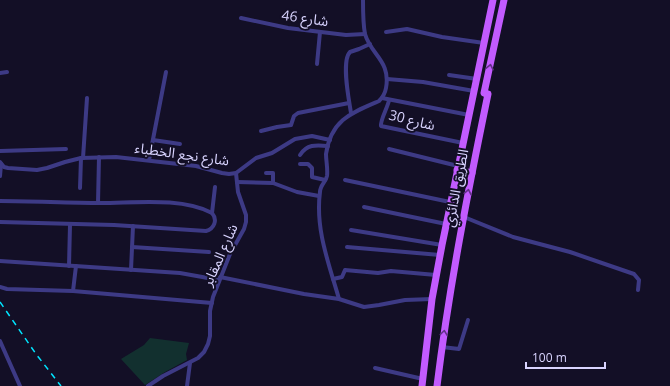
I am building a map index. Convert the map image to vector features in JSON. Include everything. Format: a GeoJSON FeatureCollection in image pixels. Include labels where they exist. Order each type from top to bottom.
{"type":"FeatureCollection","features":[{"type":"Feature","properties":{"kind":"main road","name":"الطريق الدائري"},"geometry":{"type":"LineString","coordinates":[[422,383],[436,275],[450,202],[494,0]]}},
{"type":"Feature","properties":{"kind":"main road","name":"الطريق الدائري"},"geometry":{"type":"LineString","coordinates":[[437,386],[449,298],[488,94],[484,94],[504,0]]}},
{"type":"Feature","properties":{"kind":"main road"},"geometry":{"type":"LineString","coordinates":[[458,168],[472,173]]}},
{"type":"Feature","properties":{"kind":"street"},"geometry":{"type":"LineString","coordinates":[[339,300],[320,229],[318,211],[320,188],[327,173],[326,156],[328,146],[339,125],[351,113],[379,101],[382,98],[385,92],[387,79],[385,68],[365,34],[363,0]]}},
{"type":"Feature","properties":{"kind":"street","name":"شارع 46"},"geometry":{"type":"LineString","coordinates":[[241,18],[288,28],[352,36],[365,34]]}},
{"type":"Feature","properties":{"kind":"street"},"geometry":{"type":"LineString","coordinates":[[386,32],[407,29],[484,43]]}},
{"type":"Feature","properties":{"kind":"street"},"geometry":{"type":"LineString","coordinates":[[317,64],[320,32]]}},
{"type":"Feature","properties":{"kind":"street"},"geometry":{"type":"LineString","coordinates":[[351,113],[346,67],[348,54],[370,44]]}},
{"type":"Feature","properties":{"kind":"street"},"geometry":{"type":"LineString","coordinates":[[0,73],[7,72]]}},
{"type":"Feature","properties":{"kind":"street"},"geometry":{"type":"LineString","coordinates":[[150,160],[166,72]]}},
{"type":"Feature","properties":{"kind":"street"},"geometry":{"type":"LineString","coordinates":[[450,75],[476,79]]}},
{"type":"Feature","properties":{"kind":"street"},"geometry":{"type":"LineString","coordinates":[[387,79],[423,82],[474,91]]}},
{"type":"Feature","properties":{"kind":"street"},"geometry":{"type":"LineString","coordinates":[[80,188],[87,98]]}},
{"type":"Feature","properties":{"kind":"street"},"geometry":{"type":"LineString","coordinates":[[382,98],[469,115]]}},
{"type":"Feature","properties":{"kind":"street","name":"شارع 30"},"geometry":{"type":"LineString","coordinates":[[389,100],[381,126],[463,143]]}},
{"type":"Feature","properties":{"kind":"street"},"geometry":{"type":"LineString","coordinates":[[261,131],[291,125],[294,116],[298,114],[350,103]]}},
{"type":"Feature","properties":{"kind":"street","name":"شارع نجع الخطباء"},"geometry":{"type":"LineString","coordinates":[[1,163],[8,168],[37,170],[82,158],[122,157],[196,166],[229,174],[236,173],[256,158],[272,153],[295,139],[312,136],[330,140]]}},
{"type":"Feature","properties":{"kind":"street"},"geometry":{"type":"LineString","coordinates":[[153,140],[180,144]]}},
{"type":"Feature","properties":{"kind":"street"},"geometry":{"type":"LineString","coordinates":[[300,155],[305,148],[309,146],[328,146]]}},
{"type":"Feature","properties":{"kind":"street"},"geometry":{"type":"LineString","coordinates":[[0,151],[66,149]]}},
{"type":"Feature","properties":{"kind":"street"},"geometry":{"type":"LineString","coordinates":[[389,149],[458,168]]}},
{"type":"Feature","properties":{"kind":"street"},"geometry":{"type":"LineString","coordinates":[[98,203],[100,157]]}},
{"type":"Feature","properties":{"kind":"street"},"geometry":{"type":"LineString","coordinates":[[0,176],[1,163]]}},
{"type":"Feature","properties":{"kind":"street"},"geometry":{"type":"LineString","coordinates":[[300,164],[308,164],[312,168],[312,177],[325,180]]}},
{"type":"Feature","properties":{"kind":"street","name":"شارع المقابر"},"geometry":{"type":"LineString","coordinates":[[148,386],[163,376],[198,358],[204,352],[208,344],[210,336],[212,303],[230,254],[244,229],[246,222],[246,215],[236,173]]}},
{"type":"Feature","properties":{"kind":"street"},"geometry":{"type":"LineString","coordinates":[[266,173],[273,173],[273,183]]}},
{"type":"Feature","properties":{"kind":"street"},"geometry":{"type":"LineString","coordinates":[[345,180],[450,202]]}},
{"type":"Feature","properties":{"kind":"street"},"geometry":{"type":"LineString","coordinates":[[237,182],[273,183],[297,192],[319,196]]}},
{"type":"Feature","properties":{"kind":"street"},"geometry":{"type":"LineString","coordinates":[[212,213],[214,187]]}},
{"type":"Feature","properties":{"kind":"street"},"geometry":{"type":"LineString","coordinates":[[0,201],[177,204],[205,209],[215,216],[213,226],[206,232],[133,226],[0,222]]}},
{"type":"Feature","properties":{"kind":"street"},"geometry":{"type":"LineString","coordinates":[[364,207],[446,224]]}},
{"type":"Feature","properties":{"kind":"street"},"geometry":{"type":"LineString","coordinates":[[464,217],[513,237],[570,252],[634,274],[639,280],[638,290]]}},
{"type":"Feature","properties":{"kind":"street"},"geometry":{"type":"LineString","coordinates":[[69,266],[70,225]]}},
{"type":"Feature","properties":{"kind":"street"},"geometry":{"type":"LineString","coordinates":[[131,270],[133,226]]}},
{"type":"Feature","properties":{"kind":"street"},"geometry":{"type":"LineString","coordinates":[[351,230],[442,245]]}},
{"type":"Feature","properties":{"kind":"street"},"geometry":{"type":"LineString","coordinates":[[132,247],[209,252]]}},
{"type":"Feature","properties":{"kind":"street"},"geometry":{"type":"LineString","coordinates":[[347,247],[440,255]]}},
{"type":"Feature","properties":{"kind":"street"},"geometry":{"type":"LineString","coordinates":[[0,261],[180,273],[220,278],[364,306],[375,306],[406,300],[432,300]]}},
{"type":"Feature","properties":{"kind":"street"},"geometry":{"type":"LineString","coordinates":[[73,291],[76,266]]}},
{"type":"Feature","properties":{"kind":"street"},"geometry":{"type":"LineString","coordinates":[[333,279],[342,277],[345,270],[378,273],[391,271],[436,275]]}},
{"type":"Feature","properties":{"kind":"street"},"geometry":{"type":"LineString","coordinates":[[0,287],[7,289],[73,291],[212,303]]}},
{"type":"Feature","properties":{"kind":"street"},"geometry":{"type":"LineString","coordinates":[[442,347],[459,349],[468,320]]}},
{"type":"Feature","properties":{"kind":"street"},"geometry":{"type":"LineString","coordinates":[[0,342],[20,386]]}},
{"type":"Feature","properties":{"kind":"street"},"geometry":{"type":"LineString","coordinates":[[187,386],[190,363]]}},
{"type":"Feature","properties":{"kind":"street"},"geometry":{"type":"LineString","coordinates":[[375,368],[422,383]]}},
{"type":"Feature","properties":{"kind":"green space"},"geometry":{"type":"Polygon","coordinates":[[[150,338],[189,343],[186,354],[187,360],[145,385],[121,359],[144,345],[150,338]]]}},
{"type":"Feature","properties":{"kind":"railway"},"geometry":{"type":"LineString","coordinates":[[0,302],[36,354],[61,386]]}}]}
